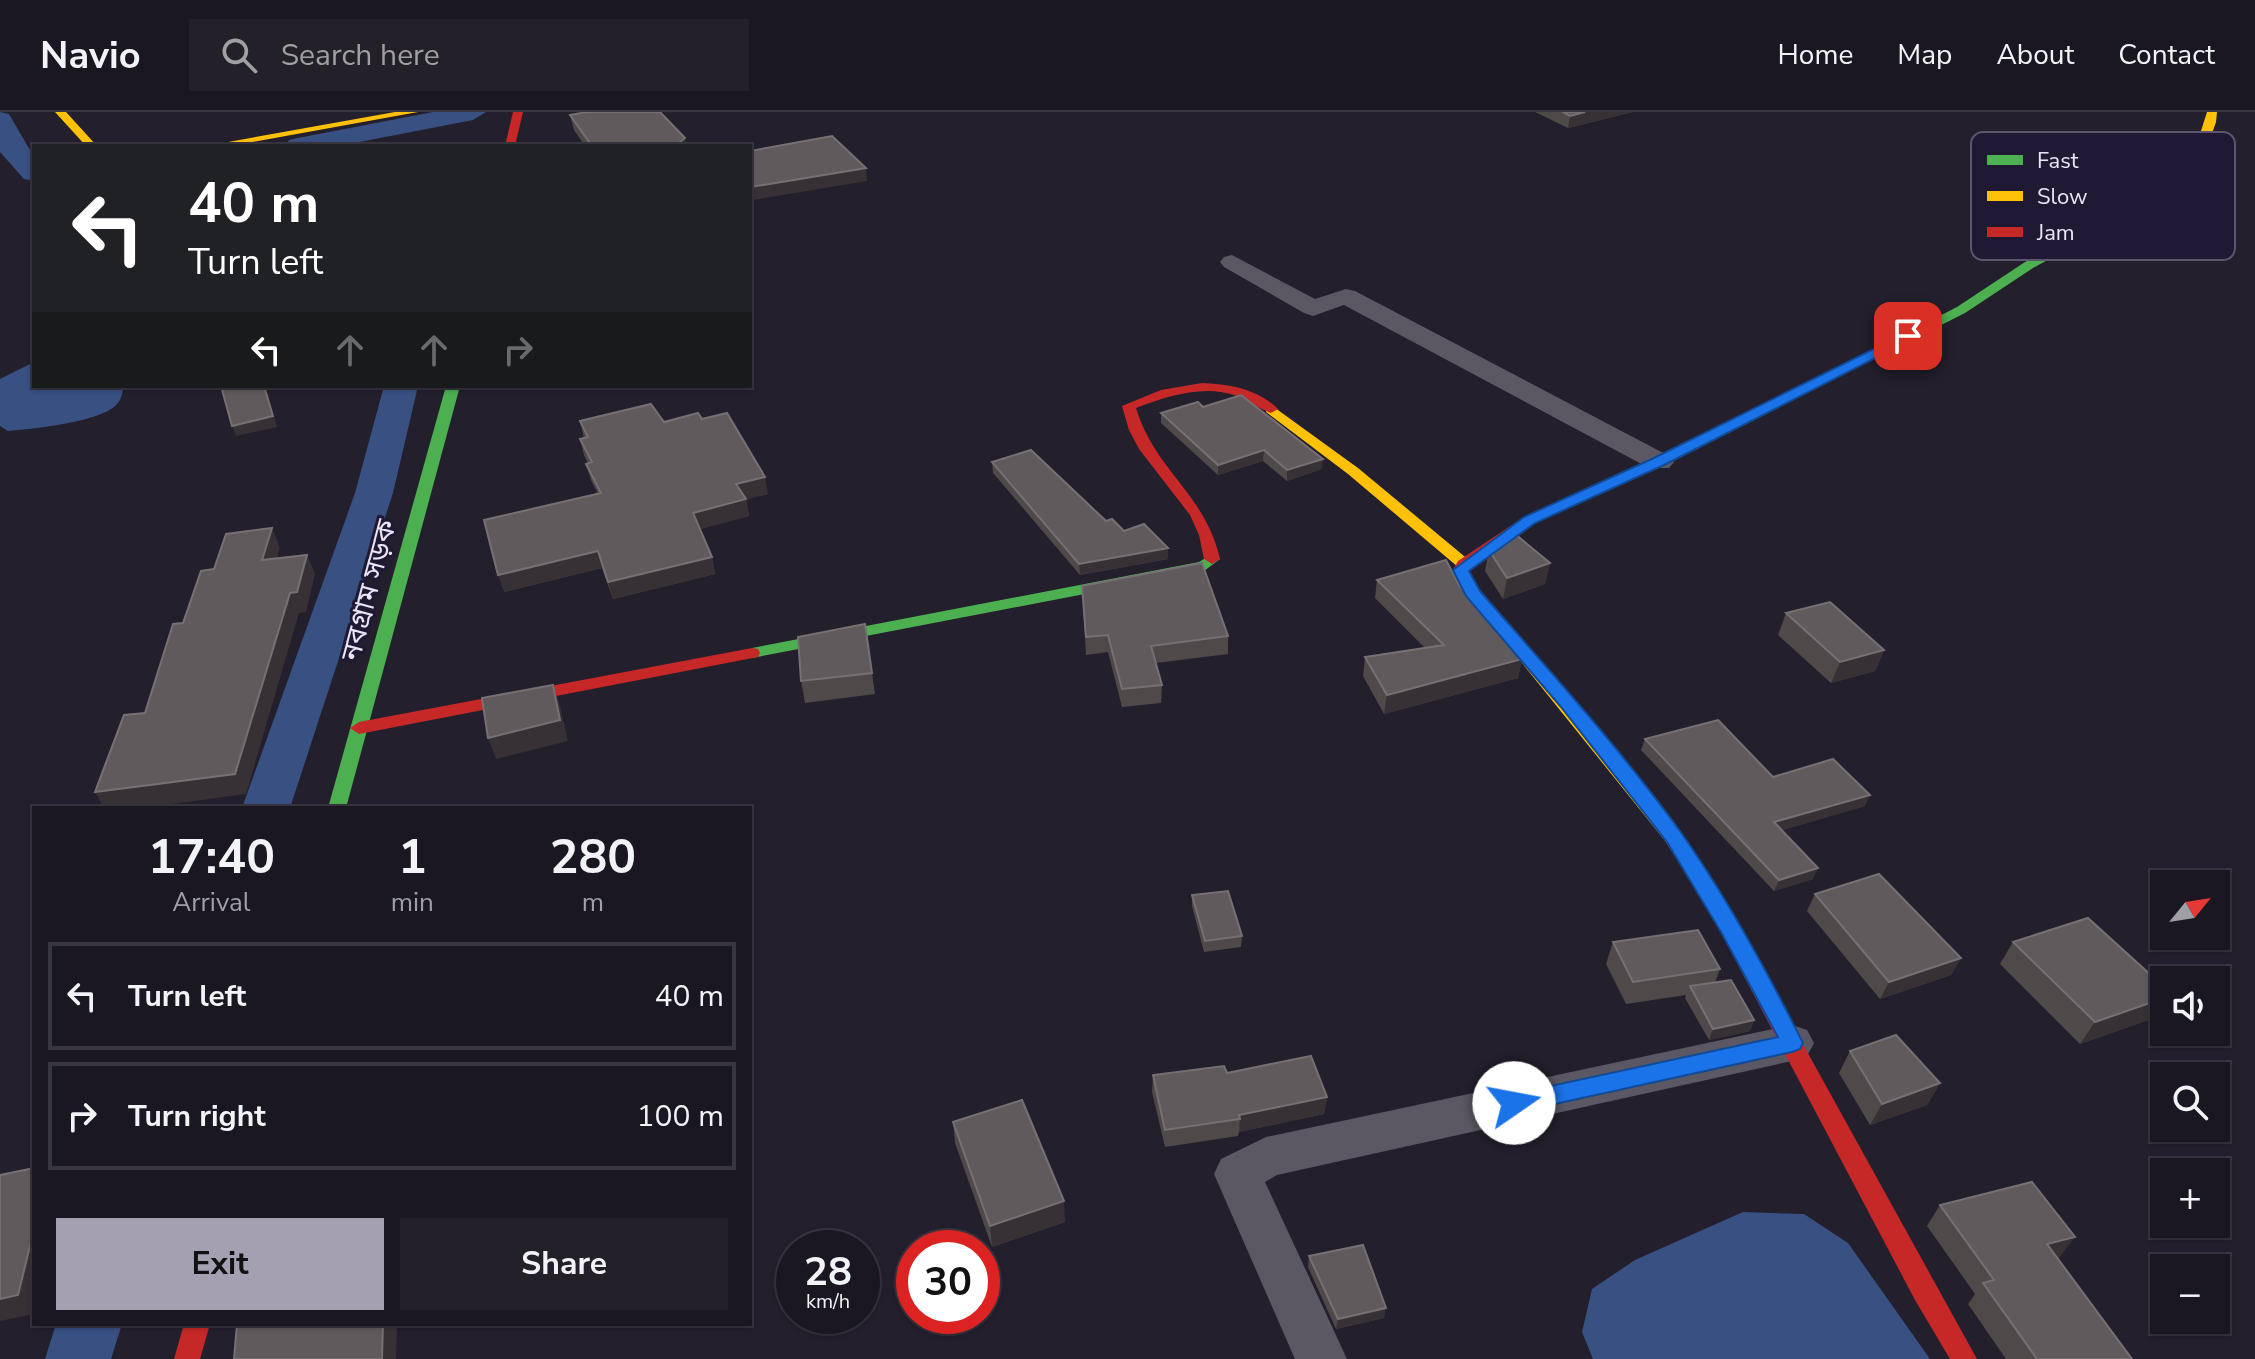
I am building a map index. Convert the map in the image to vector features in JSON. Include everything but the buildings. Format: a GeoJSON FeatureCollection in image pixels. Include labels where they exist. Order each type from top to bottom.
{"type":"FeatureCollection","features":[{"type":"Feature","properties":{"kind":"street"},"geometry":{"type":"LineString","coordinates":[[60,112],[90,144]]}},
{"type":"Feature","properties":{"kind":"street"},"geometry":{"type":"LineString","coordinates":[[223,144],[413,112]]}},
{"type":"Feature","properties":{"kind":"street"},"geometry":{"type":"LineString","coordinates":[[510,144],[518,112]]}},
{"type":"Feature","properties":{"kind":"street"},"geometry":{"type":"LineString","coordinates":[[2209,132],[2212,112]]}},
{"type":"Feature","properties":{"kind":"street"},"geometry":{"type":"LineString","coordinates":[[1964,1359],[1924,1292],[1729,927],[1673,837],[1567,703],[1472,593],[1461,570],[1464,564],[1529,520],[1659,462],[1961,310],[2038,260]]}},
{"type":"Feature","properties":{"kind":"street"},"geometry":{"type":"LineString","coordinates":[[1232,262],[1313,308],[1346,296],[1659,462]]}},
{"type":"Feature","properties":{"kind":"street"},"geometry":{"type":"LineString","coordinates":[[359,728],[1204,566],[1212,560],[1212,535],[1177,484],[1140,451],[1130,425],[1129,406],[1213,383],[1236,386],[1253,395],[1353,471],[1464,564]]}},
{"type":"Feature","properties":{"kind":"street","name":"নবগ্রাম সড়ক"},"geometry":{"type":"LineString","coordinates":[[338,806],[452,388]]}},
{"type":"Feature","properties":{"kind":"street"},"geometry":{"type":"LineString","coordinates":[[1321,1359],[1238,1174],[1244,1167],[1266,1157],[1792,1043]]}},
{"type":"Feature","properties":{"kind":"street"},"geometry":{"type":"LineString","coordinates":[[187,1359],[196,1326]]}},
{"type":"Feature","properties":{"kind":"water"},"geometry":{"type":"Polygon","coordinates":[[[32,363],[32,388],[124,388],[117,404],[97,416],[8,431],[0,426],[0,379],[32,363]]]}},
{"type":"Feature","properties":{"kind":"water"},"geometry":{"type":"Polygon","coordinates":[[[1743,1212],[1804,1214],[1848,1243],[1930,1359],[1593,1359],[1582,1332],[1592,1289],[1635,1260],[1743,1212]]]}},
{"type":"Feature","properties":{"kind":"waterway"},"geometry":{"type":"LineString","coordinates":[[308,144],[473,112]]}},
{"type":"Feature","properties":{"kind":"waterway"},"geometry":{"type":"LineString","coordinates":[[0,120],[14,152],[32,171]]}},
{"type":"Feature","properties":{"kind":"waterway"},"geometry":{"type":"LineString","coordinates":[[267,806],[374,493],[400,388]]}},
{"type":"Feature","properties":{"kind":"waterway"},"geometry":{"type":"LineString","coordinates":[[78,1359],[88,1326]]}},
{"type":"Feature","properties":{"kind":"traffic: fast"},"geometry":{"type":"LineString","coordinates":[[1697,443],[1961,310],[2038,260]]}},
{"type":"Feature","properties":{"kind":"traffic: fast"},"geometry":{"type":"LineString","coordinates":[[338,806],[452,388]]}},
{"type":"Feature","properties":{"kind":"traffic: fast"},"geometry":{"type":"LineString","coordinates":[[752,653],[1204,566],[1212,559]]}},
{"type":"Feature","properties":{"kind":"traffic: slow"},"geometry":{"type":"LineString","coordinates":[[60,112],[90,144]]}},
{"type":"Feature","properties":{"kind":"traffic: slow"},"geometry":{"type":"LineString","coordinates":[[223,144],[413,112]]}},
{"type":"Feature","properties":{"kind":"traffic: slow"},"geometry":{"type":"LineString","coordinates":[[2208,132],[2212,112]]}},
{"type":"Feature","properties":{"kind":"traffic: slow"},"geometry":{"type":"LineString","coordinates":[[1271,409],[1353,471],[1464,564]]}},
{"type":"Feature","properties":{"kind":"traffic: slow"},"geometry":{"type":"LineString","coordinates":[[1512,639],[1673,837],[1719,910]]}},
{"type":"Feature","properties":{"kind":"traffic: jam"},"geometry":{"type":"LineString","coordinates":[[510,144],[518,112]]}},
{"type":"Feature","properties":{"kind":"traffic: jam"},"geometry":{"type":"LineString","coordinates":[[1212,559],[1207,535],[1197,515],[1146,449],[1129,406],[1184,389],[1219,387],[1254,398],[1271,409]]}},
{"type":"Feature","properties":{"kind":"traffic: jam"},"geometry":{"type":"LineString","coordinates":[[1512,639],[1472,593],[1461,570],[1464,564],[1529,520],[1697,443]]}},
{"type":"Feature","properties":{"kind":"traffic: jam"},"geometry":{"type":"LineString","coordinates":[[359,728],[752,653]]}},
{"type":"Feature","properties":{"kind":"traffic: jam"},"geometry":{"type":"LineString","coordinates":[[1719,910],[1924,1292],[1964,1359]]}},
{"type":"Feature","properties":{"kind":"traffic: jam"},"geometry":{"type":"LineString","coordinates":[[187,1359],[196,1326]]}},
{"type":"Feature","properties":{"kind":"route"},"geometry":{"type":"LineString","coordinates":[[1514,1103],[1792,1043],[1729,927],[1673,837],[1567,703],[1472,593],[1461,570],[1464,564],[1500,543],[1529,520],[1659,462],[1908,336]]}}]}
